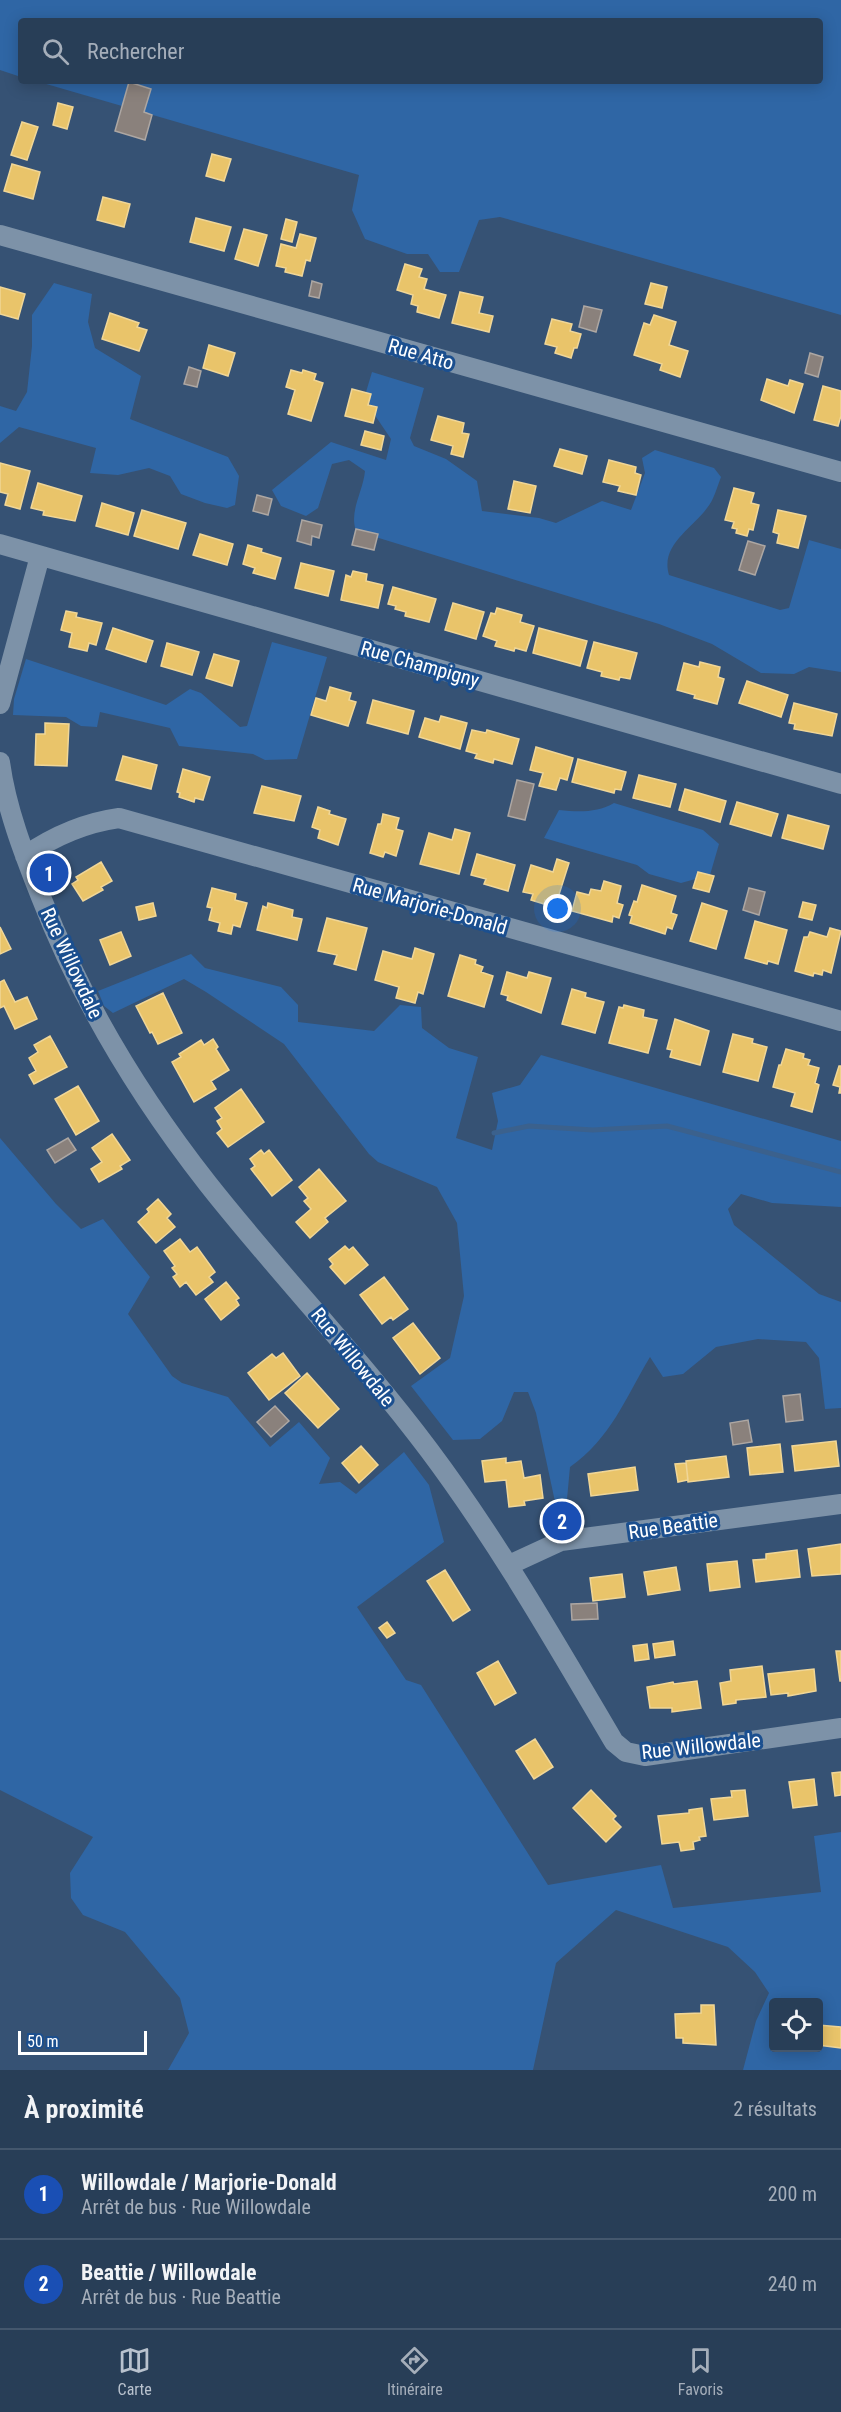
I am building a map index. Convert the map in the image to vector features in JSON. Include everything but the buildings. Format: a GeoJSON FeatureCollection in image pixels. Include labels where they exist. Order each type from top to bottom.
{"type":"FeatureCollection","features":[{"type":"Feature","properties":{"kind":"street","name":"Rue Atto"},"geometry":{"type":"LineString","coordinates":[[0,235],[841,472]]}},
{"type":"Feature","properties":{"kind":"street","name":"Rue Champigny"},"geometry":{"type":"LineString","coordinates":[[0,544],[841,784]]}},
{"type":"Feature","properties":{"kind":"street"},"geometry":{"type":"LineString","coordinates":[[0,704],[40,556]]}},
{"type":"Feature","properties":{"kind":"street","name":"Rue Willowdale"},"geometry":{"type":"LineString","coordinates":[[0,762],[2,782],[25,856],[56,936],[102,1028],[144,1097],[220,1199],[292,1282],[429,1449],[509,1565],[614,1742],[626,1752],[645,1756],[841,1728]]}},
{"type":"Feature","properties":{"kind":"street","name":"Rue Marjorie-Donald"},"geometry":{"type":"LineString","coordinates":[[25,856],[62,832],[119,818],[841,1021]]}},
{"type":"Feature","properties":{"kind":"street","name":"Rue Beattie"},"geometry":{"type":"LineString","coordinates":[[509,1565],[561,1541],[841,1504]]}},
{"type":"Feature","properties":{"kind":"shaded area"},"geometry":{"type":"Polygon","coordinates":[[[0,0],[841,0],[841,315],[500,217],[479,220],[459,272],[440,272],[428,254],[407,254],[365,239],[352,210],[359,175],[46,84],[823,84],[823,18],[18,18],[18,76],[0,70],[0,0]]]}},
{"type":"Feature","properties":{"kind":"shaded area"},"geometry":{"type":"Polygon","coordinates":[[[54,283],[92,294],[88,322],[95,348],[141,376],[130,419],[228,457],[239,476],[235,505],[227,508],[181,494],[170,476],[149,468],[118,475],[90,473],[96,448],[19,427],[0,443],[0,406],[16,411],[27,392],[32,346],[32,315],[54,283]]]}},
{"type":"Feature","properties":{"kind":"shaded area"},"geometry":{"type":"Polygon","coordinates":[[[372,372],[424,388],[410,438],[414,446],[446,459],[477,481],[482,511],[539,518],[556,523],[602,501],[631,510],[645,473],[642,458],[655,450],[714,468],[721,477],[709,505],[673,546],[667,564],[669,575],[780,610],[789,608],[809,540],[841,549],[841,672],[809,667],[794,674],[761,673],[712,644],[659,624],[356,531],[355,509],[365,471],[349,460],[332,464],[318,508],[306,516],[281,506],[272,490],[331,442],[386,460],[391,439],[372,411],[366,392],[372,372]]]}},
{"type":"Feature","properties":{"kind":"shaded area"},"geometry":{"type":"Polygon","coordinates":[[[272,642],[327,657],[297,759],[265,760],[253,754],[179,746],[170,728],[100,712],[97,727],[81,726],[66,717],[13,715],[14,699],[26,659],[166,705],[190,689],[201,693],[240,727],[247,726],[272,642]]]}},
{"type":"Feature","properties":{"kind":"shaded area"},"geometry":{"type":"Polygon","coordinates":[[[614,803],[703,830],[719,844],[710,875],[681,883],[649,874],[637,865],[544,838],[559,810],[594,810],[614,803]]]}},
{"type":"Feature","properties":{"kind":"shaded area"},"geometry":{"type":"Polygon","coordinates":[[[191,954],[205,968],[281,987],[298,1005],[298,1022],[374,1031],[400,1005],[421,1007],[422,1028],[449,1048],[478,1057],[456,1138],[492,1150],[498,1121],[492,1093],[520,1085],[541,1055],[841,1141],[841,1207],[772,1203],[741,1194],[728,1209],[734,1225],[819,1294],[841,1302],[841,1408],[825,1409],[819,1358],[806,1342],[758,1339],[716,1347],[683,1374],[663,1377],[650,1357],[607,1431],[584,1456],[570,1467],[567,1499],[573,1521],[560,1525],[536,1413],[528,1392],[514,1392],[502,1421],[480,1439],[453,1440],[411,1386],[450,1358],[464,1296],[457,1223],[437,1187],[378,1162],[369,1154],[284,1044],[184,979],[113,1013],[104,1006],[98,991],[191,954]]]}},
{"type":"Feature","properties":{"kind":"shaded area"},"geometry":{"type":"Polygon","coordinates":[[[0,1138],[56,1204],[81,1229],[103,1219],[150,1277],[128,1314],[172,1376],[182,1383],[228,1397],[270,1447],[299,1422],[330,1458],[319,1484],[340,1482],[356,1494],[404,1452],[429,1485],[444,1542],[357,1607],[406,1680],[421,1685],[548,1885],[661,1865],[673,1908],[821,1892],[814,1836],[841,1832],[841,2070],[743,2070],[756,2021],[769,1993],[755,1972],[728,1947],[616,1910],[556,1963],[533,2070],[168,2070],[189,2033],[180,1998],[125,1932],[83,1915],[71,1898],[70,1873],[93,1837],[0,1790],[0,1138]]]}},
{"type":"Feature","properties":{"kind":"waterway"},"geometry":{"type":"LineString","coordinates":[[494,1133],[529,1126],[593,1130],[667,1126],[841,1172]]}},
{"type":"Feature","properties":{"kind":"place","name":"Willowdale / Marjorie-Donald"},"geometry":{"type":"Point","coordinates":[49,873]}},
{"type":"Feature","properties":{"kind":"place","name":"Beattie / Willowdale"},"geometry":{"type":"Point","coordinates":[562,1521]}}]}
